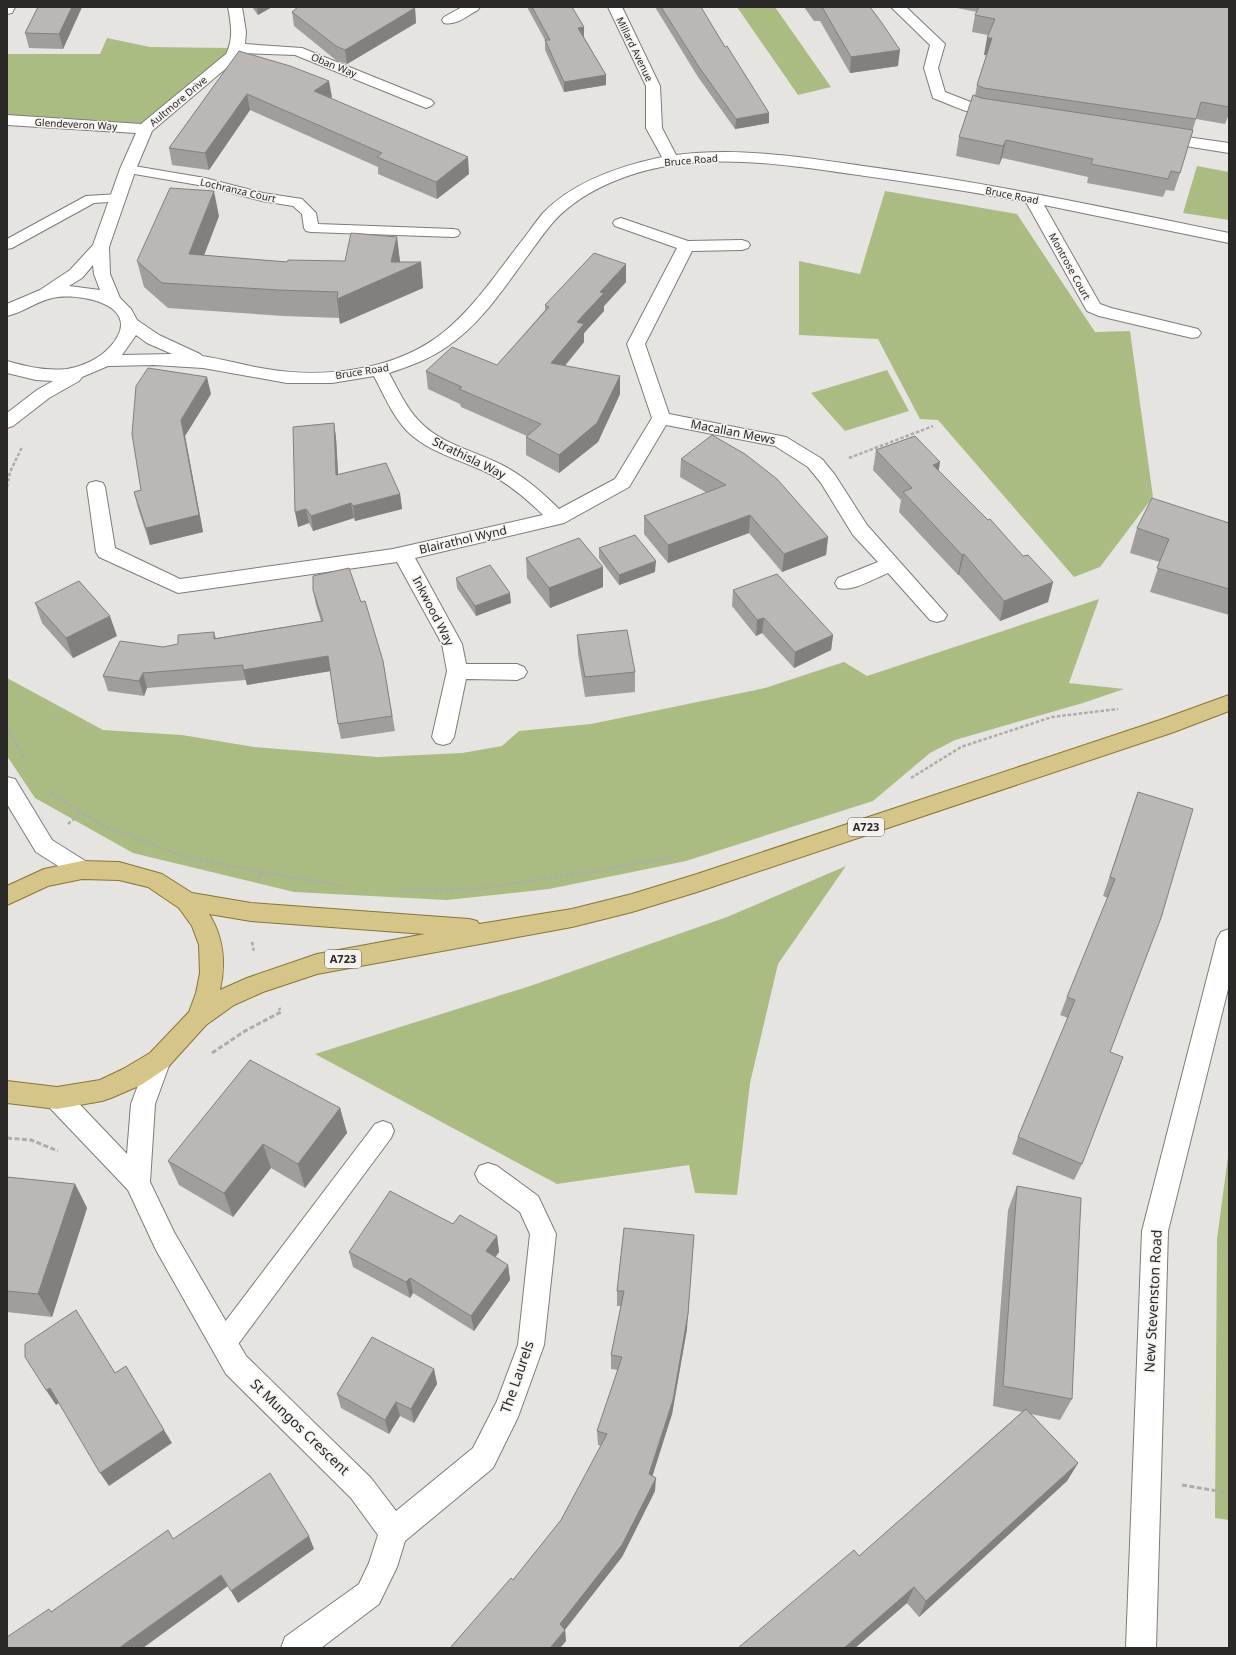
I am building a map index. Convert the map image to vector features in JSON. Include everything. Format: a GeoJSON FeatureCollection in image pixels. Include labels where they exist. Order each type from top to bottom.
{"type":"FeatureCollection","features":[{"type":"Feature","properties":{"kind":"main road","name":"A723"},"geometry":{"type":"LineString","coordinates":[[9,1094],[57,1098],[102,1090],[132,1077],[159,1060],[198,1018],[226,998],[255,985],[317,964],[498,930],[572,918],[632,903],[697,883],[1167,726],[1229,703]]}},
{"type":"Feature","properties":{"kind":"main road","name":"A723"},"geometry":{"type":"LineString","coordinates":[[7,896],[44,878],[82,870],[119,871],[154,880],[187,901],[202,922],[211,945],[212,973],[208,994],[198,1018]]}},
{"type":"Feature","properties":{"kind":"main road","name":"A723"},"geometry":{"type":"LineString","coordinates":[[187,901],[251,912],[498,930]]}},
{"type":"Feature","properties":{"kind":"street"},"geometry":{"type":"LineString","coordinates":[[236,7],[241,34],[237,48]]}},
{"type":"Feature","properties":{"kind":"street"},"geometry":{"type":"LineString","coordinates":[[448,20],[473,7]]}},
{"type":"Feature","properties":{"kind":"street","name":"Millard Avenue"},"geometry":{"type":"LineString","coordinates":[[615,7],[653,86],[654,128],[671,160]]}},
{"type":"Feature","properties":{"kind":"street"},"geometry":{"type":"LineString","coordinates":[[898,7],[938,44],[931,68],[938,95],[978,110],[1009,115]]}},
{"type":"Feature","properties":{"kind":"street","name":"Oban Way"},"geometry":{"type":"LineString","coordinates":[[237,48],[297,51],[426,103]]}},
{"type":"Feature","properties":{"kind":"street","name":"Aultmore Drive"},"geometry":{"type":"LineString","coordinates":[[47,293],[76,274],[101,247],[120,198],[128,169],[145,129],[232,56],[237,48]]}},
{"type":"Feature","properties":{"kind":"street","name":"Glendeveron Way"},"geometry":{"type":"LineString","coordinates":[[7,120],[145,129]]}},
{"type":"Feature","properties":{"kind":"street"},"geometry":{"type":"LineString","coordinates":[[1148,136],[1229,148]]}},
{"type":"Feature","properties":{"kind":"street","name":"Bruce Road"},"geometry":{"type":"LineString","coordinates":[[104,361],[152,360],[202,362],[287,377],[348,375],[379,370],[421,355],[439,345],[460,329],[483,303],[549,218],[579,193],[626,172],[671,160],[701,157],[770,159],[889,173],[954,183],[1229,238]]}},
{"type":"Feature","properties":{"kind":"street","name":"Montrose Court"},"geometry":{"type":"LineString","coordinates":[[1032,198],[1093,307],[1105,312],[1192,333]]}},
{"type":"Feature","properties":{"kind":"street"},"geometry":{"type":"LineString","coordinates":[[621,223],[686,246],[742,245]]}},
{"type":"Feature","properties":{"kind":"street"},"geometry":{"type":"LineString","coordinates":[[662,418],[636,344],[686,246]]}},
{"type":"Feature","properties":{"kind":"street","name":"Aultmore Drive"},"geometry":{"type":"LineString","coordinates":[[101,247],[102,274],[112,300]]}},
{"type":"Feature","properties":{"kind":"street"},"geometry":{"type":"LineString","coordinates":[[7,311],[25,301],[47,293],[71,291],[86,292],[94,293],[112,300],[125,311],[129,323],[127,336],[118,350],[104,361],[84,370],[43,394],[7,422]]}},
{"type":"Feature","properties":{"kind":"street","name":"Bruce Road"},"geometry":{"type":"LineString","coordinates":[[129,323],[153,339],[202,362]]}},
{"type":"Feature","properties":{"kind":"street"},"geometry":{"type":"LineString","coordinates":[[7,367],[19,373],[39,376],[62,375],[84,370]]}},
{"type":"Feature","properties":{"kind":"street","name":"Strathisla Way"},"geometry":{"type":"LineString","coordinates":[[379,370],[403,414],[414,427],[427,438],[440,446],[497,470],[529,490],[557,518]]}},
{"type":"Feature","properties":{"kind":"street","name":"Macallan Mews"},"geometry":{"type":"LineString","coordinates":[[662,418],[780,441],[815,463],[820,468],[860,530],[938,615]]}},
{"type":"Feature","properties":{"kind":"street","name":"Blairathol Wynd"},"geometry":{"type":"LineString","coordinates":[[96,487],[106,552],[178,586],[393,556],[557,518],[622,483],[662,418]]}},
{"type":"Feature","properties":{"kind":"street","name":"Inkwood Way"},"geometry":{"type":"LineString","coordinates":[[403,554],[452,644],[457,671],[443,736]]}},
{"type":"Feature","properties":{"kind":"street"},"geometry":{"type":"LineString","coordinates":[[844,583],[891,564]]}},
{"type":"Feature","properties":{"kind":"street"},"geometry":{"type":"LineString","coordinates":[[457,671],[518,672]]}},
{"type":"Feature","properties":{"kind":"street"},"geometry":{"type":"LineString","coordinates":[[7,785],[44,846],[82,870]]}},
{"type":"Feature","properties":{"kind":"street","name":"New Stevenston Road"},"geometry":{"type":"LineString","coordinates":[[1141,1648],[1155,1230],[1229,939]]}},
{"type":"Feature","properties":{"kind":"street","name":"St Mungos Crescent"},"geometry":{"type":"LineString","coordinates":[[137,1182],[143,1104],[159,1060]]}},
{"type":"Feature","properties":{"kind":"street","name":"St Mungos Crescent"},"geometry":{"type":"LineString","coordinates":[[57,1098],[137,1182],[165,1241],[236,1364],[361,1488],[393,1532]]}},
{"type":"Feature","properties":{"kind":"street","name":"The Laurels"},"geometry":{"type":"LineString","coordinates":[[393,1532],[483,1458],[508,1407],[531,1345],[543,1234],[529,1204],[488,1174]]}},
{"type":"Feature","properties":{"kind":"street"},"geometry":{"type":"LineString","coordinates":[[296,1648],[369,1594],[382,1567],[393,1532]]}},
{"type":"Feature","properties":{"kind":"lane","name":"Lochranza Court"},"geometry":{"type":"LineString","coordinates":[[128,169],[205,182],[262,197],[297,202],[309,213],[311,228],[453,233]]}},
{"type":"Feature","properties":{"kind":"lane"},"geometry":{"type":"LineString","coordinates":[[7,245],[91,199],[120,198]]}},
{"type":"Feature","properties":{"kind":"lane"},"geometry":{"type":"LineString","coordinates":[[224,1343],[383,1130]]}},
{"type":"Feature","properties":{"kind":"path"},"geometry":{"type":"LineString","coordinates":[[820,468],[932,426]]}},
{"type":"Feature","properties":{"kind":"path"},"geometry":{"type":"LineString","coordinates":[[7,487],[10,472],[24,444]]}},
{"type":"Feature","properties":{"kind":"path"},"geometry":{"type":"LineString","coordinates":[[7,725],[26,763]]}},
{"type":"Feature","properties":{"kind":"path"},"geometry":{"type":"LineString","coordinates":[[45,790],[111,830],[190,858],[261,872]]}},
{"type":"Feature","properties":{"kind":"path"},"geometry":{"type":"LineString","coordinates":[[1146,1478],[1229,1492]]}},
{"type":"Feature","properties":{"kind":"green space"},"geometry":{"type":"Polygon","coordinates":[[[737,7],[775,7],[831,87],[798,95],[737,7]]]}},
{"type":"Feature","properties":{"kind":"green space"},"geometry":{"type":"Polygon","coordinates":[[[107,38],[150,47],[230,48],[227,55],[144,126],[7,118],[7,54],[100,54],[107,38]]]}},
{"type":"Feature","properties":{"kind":"green space"},"geometry":{"type":"Polygon","coordinates":[[[1197,166],[1229,172],[1229,220],[1183,213],[1197,166]]]}},
{"type":"Feature","properties":{"kind":"green space"},"geometry":{"type":"Polygon","coordinates":[[[885,191],[1017,214],[1095,332],[1130,331],[1153,497],[1100,567],[1074,577],[938,420],[920,419],[878,339],[799,335],[799,261],[860,274],[885,191]]]}},
{"type":"Feature","properties":{"kind":"green space"},"geometry":{"type":"Polygon","coordinates":[[[887,370],[909,411],[845,431],[811,393],[887,370]]]}},
{"type":"Feature","properties":{"kind":"green space"},"geometry":{"type":"Polygon","coordinates":[[[1099,599],[1069,683],[1124,689],[1083,703],[955,740],[930,753],[873,801],[686,861],[549,889],[447,900],[294,892],[133,853],[35,798],[7,756],[7,678],[103,730],[182,735],[254,747],[378,757],[462,753],[502,746],[519,731],[591,724],[765,688],[844,662],[867,676],[1099,599]]]}},
{"type":"Feature","properties":{"kind":"green space"},"geometry":{"type":"Polygon","coordinates":[[[846,866],[778,964],[750,1083],[737,1195],[695,1193],[689,1165],[557,1184],[315,1054],[533,985],[727,917],[846,866]]]}},
{"type":"Feature","properties":{"kind":"green space"},"geometry":{"type":"Polygon","coordinates":[[[1229,1149],[1229,1520],[1215,1518],[1217,1239],[1229,1149]]]}},
{"type":"Feature","properties":{"kind":"building"},"geometry":{"type":"Polygon","coordinates":[[[38,7],[72,7],[59,34],[25,33],[38,7]]]}},
{"type":"Feature","properties":{"kind":"building"},"geometry":{"type":"Polygon","coordinates":[[[298,7],[415,8],[345,50],[336,46],[292,12],[298,7]]]}},
{"type":"Feature","properties":{"kind":"building"},"geometry":{"type":"Polygon","coordinates":[[[532,7],[572,7],[584,27],[578,28],[606,75],[564,82],[545,40],[550,40],[532,7]]]}},
{"type":"Feature","properties":{"kind":"building"},"geometry":{"type":"Polygon","coordinates":[[[661,7],[701,7],[725,47],[727,46],[769,113],[736,119],[699,67],[661,7]]]}},
{"type":"Feature","properties":{"kind":"building"},"geometry":{"type":"Polygon","coordinates":[[[822,7],[870,7],[900,50],[851,57],[822,7]]]}},
{"type":"Feature","properties":{"kind":"building"},"geometry":{"type":"Polygon","coordinates":[[[979,7],[1229,7],[1229,107],[1201,102],[1196,119],[984,88],[977,85],[992,38],[987,38],[995,19],[975,15],[979,7]]]}},
{"type":"Feature","properties":{"kind":"building"},"geometry":{"type":"Polygon","coordinates":[[[239,51],[290,66],[329,81],[314,91],[468,157],[436,182],[377,157],[382,153],[247,94],[205,153],[169,148],[239,51]]]}},
{"type":"Feature","properties":{"kind":"building"},"geometry":{"type":"Polygon","coordinates":[[[973,95],[981,98],[1193,130],[1180,173],[1171,171],[1168,179],[1091,164],[1093,159],[1006,140],[1003,146],[959,137],[973,95]]]}},
{"type":"Feature","properties":{"kind":"building"},"geometry":{"type":"Polygon","coordinates":[[[170,188],[214,191],[189,254],[287,262],[288,260],[345,261],[351,233],[397,237],[391,262],[421,262],[337,299],[338,292],[162,283],[137,261],[170,188]]]}},
{"type":"Feature","properties":{"kind":"building"},"geometry":{"type":"Polygon","coordinates":[[[594,253],[626,264],[600,292],[604,293],[577,322],[584,324],[551,363],[620,376],[597,423],[559,455],[526,437],[541,424],[459,389],[462,387],[426,371],[452,347],[497,365],[549,307],[545,305],[594,253]]]}},
{"type":"Feature","properties":{"kind":"building"},"geometry":{"type":"Polygon","coordinates":[[[148,368],[207,377],[181,420],[199,515],[146,528],[134,492],[141,490],[132,434],[136,386],[148,368]]]}},
{"type":"Feature","properties":{"kind":"building"},"geometry":{"type":"Polygon","coordinates":[[[334,423],[336,475],[386,463],[400,494],[353,506],[351,503],[311,516],[306,509],[295,512],[293,427],[334,423]]]}},
{"type":"Feature","properties":{"kind":"building"},"geometry":{"type":"Polygon","coordinates":[[[712,435],[745,454],[777,479],[828,537],[784,554],[750,515],[668,545],[644,516],[726,485],[681,459],[712,435]]]}},
{"type":"Feature","properties":{"kind":"building"},"geometry":{"type":"Polygon","coordinates":[[[915,436],[940,462],[933,465],[988,520],[990,519],[1023,556],[1028,555],[1053,582],[1004,601],[964,554],[962,555],[903,492],[912,488],[876,450],[915,436]]]}},
{"type":"Feature","properties":{"kind":"building"},"geometry":{"type":"Polygon","coordinates":[[[1152,498],[1229,523],[1229,589],[1157,568],[1169,539],[1137,528],[1152,498]]]}},
{"type":"Feature","properties":{"kind":"building"},"geometry":{"type":"Polygon","coordinates":[[[635,535],[656,561],[619,575],[599,548],[635,535]]]}},
{"type":"Feature","properties":{"kind":"building"},"geometry":{"type":"Polygon","coordinates":[[[579,538],[603,567],[549,588],[526,558],[579,538]]]}},
{"type":"Feature","properties":{"kind":"building"},"geometry":{"type":"Polygon","coordinates":[[[490,565],[510,593],[475,606],[456,578],[490,565]]]}},
{"type":"Feature","properties":{"kind":"building"},"geometry":{"type":"Polygon","coordinates":[[[349,568],[361,602],[365,601],[383,661],[392,716],[338,724],[328,656],[243,670],[243,665],[143,673],[139,681],[103,676],[120,641],[163,647],[178,644],[178,635],[214,632],[214,639],[323,621],[313,590],[313,576],[349,568]]]}},
{"type":"Feature","properties":{"kind":"building"},"geometry":{"type":"Polygon","coordinates":[[[777,574],[833,635],[795,652],[764,618],[757,620],[733,590],[777,574]]]}},
{"type":"Feature","properties":{"kind":"building"},"geometry":{"type":"Polygon","coordinates":[[[79,581],[110,616],[66,638],[35,603],[79,581]]]}},
{"type":"Feature","properties":{"kind":"building"},"geometry":{"type":"Polygon","coordinates":[[[627,630],[635,672],[585,677],[577,635],[627,630]]]}},
{"type":"Feature","properties":{"kind":"building"},"geometry":{"type":"Polygon","coordinates":[[[1138,792],[1193,809],[1161,918],[1110,1052],[1123,1057],[1082,1164],[1018,1137],[1075,1000],[1067,997],[1115,879],[1110,877],[1138,792]]]}},
{"type":"Feature","properties":{"kind":"building"},"geometry":{"type":"Polygon","coordinates":[[[250,1060],[340,1108],[298,1164],[263,1144],[224,1193],[168,1161],[250,1060]]]}},
{"type":"Feature","properties":{"kind":"building"},"geometry":{"type":"Polygon","coordinates":[[[7,1177],[75,1184],[38,1294],[7,1291],[7,1177]]]}},
{"type":"Feature","properties":{"kind":"building"},"geometry":{"type":"Polygon","coordinates":[[[1017,1186],[1081,1198],[1072,1399],[1003,1386],[1017,1186]]]}},
{"type":"Feature","properties":{"kind":"building"},"geometry":{"type":"Polygon","coordinates":[[[390,1191],[453,1224],[460,1215],[497,1236],[486,1251],[508,1265],[471,1316],[410,1278],[406,1282],[349,1252],[390,1191]]]}},
{"type":"Feature","properties":{"kind":"building"},"geometry":{"type":"Polygon","coordinates":[[[624,1228],[694,1235],[688,1314],[673,1400],[649,1474],[656,1478],[622,1545],[560,1624],[565,1630],[550,1648],[450,1648],[511,1578],[513,1580],[561,1520],[607,1434],[597,1431],[622,1357],[611,1355],[624,1291],[617,1291],[624,1228]]]}},
{"type":"Feature","properties":{"kind":"building"},"geometry":{"type":"Polygon","coordinates":[[[76,1310],[115,1373],[126,1366],[164,1430],[100,1473],[50,1388],[46,1390],[25,1357],[25,1344],[76,1310]]]}},
{"type":"Feature","properties":{"kind":"building"},"geometry":{"type":"Polygon","coordinates":[[[372,1337],[434,1369],[411,1409],[396,1402],[385,1420],[337,1394],[372,1337]]]}},
{"type":"Feature","properties":{"kind":"building"},"geometry":{"type":"Polygon","coordinates":[[[1026,1409],[1078,1463],[926,1601],[914,1587],[844,1648],[738,1648],[854,1550],[859,1556],[1026,1409]]]}},
{"type":"Feature","properties":{"kind":"building"},"geometry":{"type":"Polygon","coordinates":[[[270,1473],[309,1536],[231,1591],[221,1575],[119,1648],[7,1648],[7,1637],[49,1609],[51,1612],[168,1530],[173,1539],[270,1473]]]}}]}
